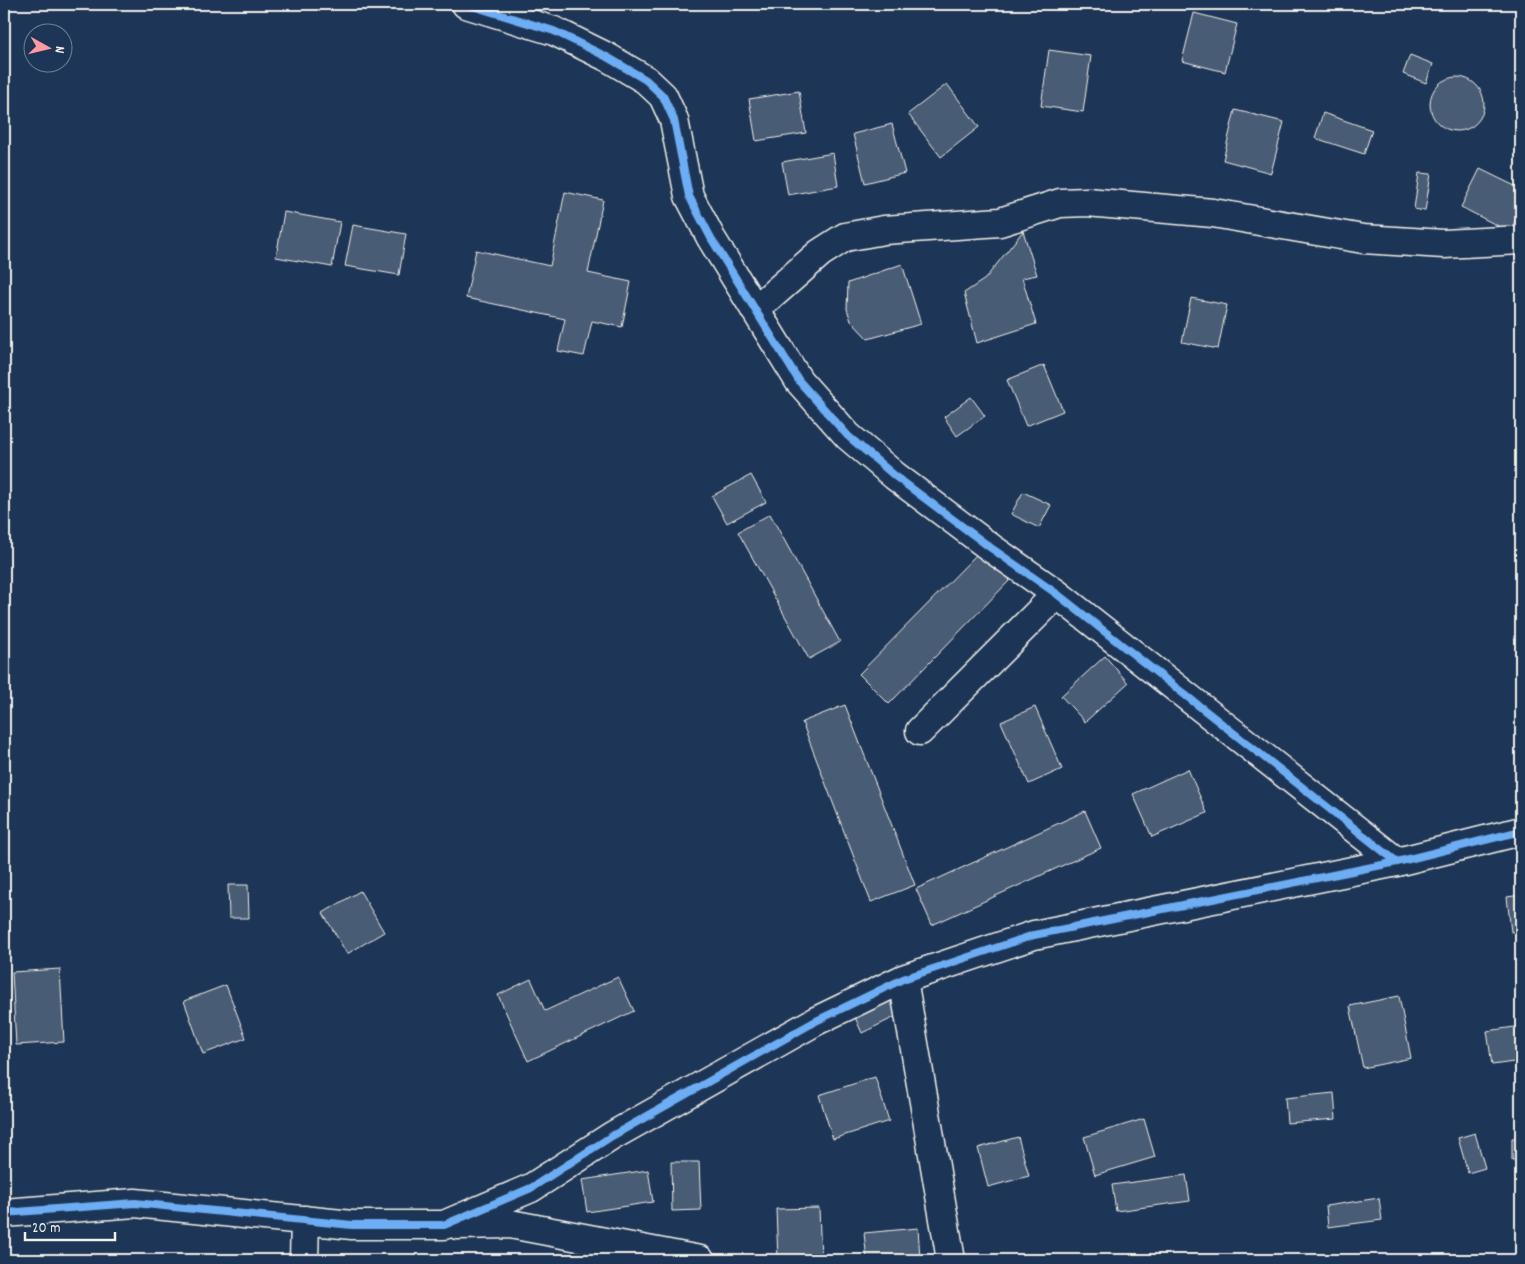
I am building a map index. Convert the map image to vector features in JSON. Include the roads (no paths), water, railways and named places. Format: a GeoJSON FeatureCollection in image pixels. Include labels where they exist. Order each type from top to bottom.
{"type":"FeatureCollection","features":[{"type":"Feature","properties":{"kind":"street"},"geometry":{"type":"LineString","coordinates":[[466,4],[554,31],[615,61],[646,80],[663,96],[674,120],[689,196],[711,238],[799,382],[848,436],[895,476],[991,548],[1057,594],[1397,862]]}},
{"type":"Feature","properties":{"kind":"street"},"geometry":{"type":"LineString","coordinates":[[755,310],[820,253],[846,237],[884,230],[1000,222],[1060,203],[1087,202],[1213,213],[1363,239],[1444,244],[1521,240]]}},
{"type":"Feature","properties":{"kind":"street"},"geometry":{"type":"LineString","coordinates":[[920,731],[1057,594]]}},
{"type":"Feature","properties":{"kind":"street"},"geometry":{"type":"LineString","coordinates":[[444,1225],[531,1188],[612,1136],[816,1021],[903,979],[1034,935],[1397,862],[1521,830]]}},
{"type":"Feature","properties":{"kind":"street"},"geometry":{"type":"LineString","coordinates":[[903,979],[951,1260]]}},
{"type":"Feature","properties":{"kind":"street"},"geometry":{"type":"LineString","coordinates":[[4,1213],[135,1203],[352,1225],[510,1224],[700,1260]]}},
{"type":"Feature","properties":{"kind":"street"},"geometry":{"type":"LineString","coordinates":[[304,1260],[306,1220]]}}]}
